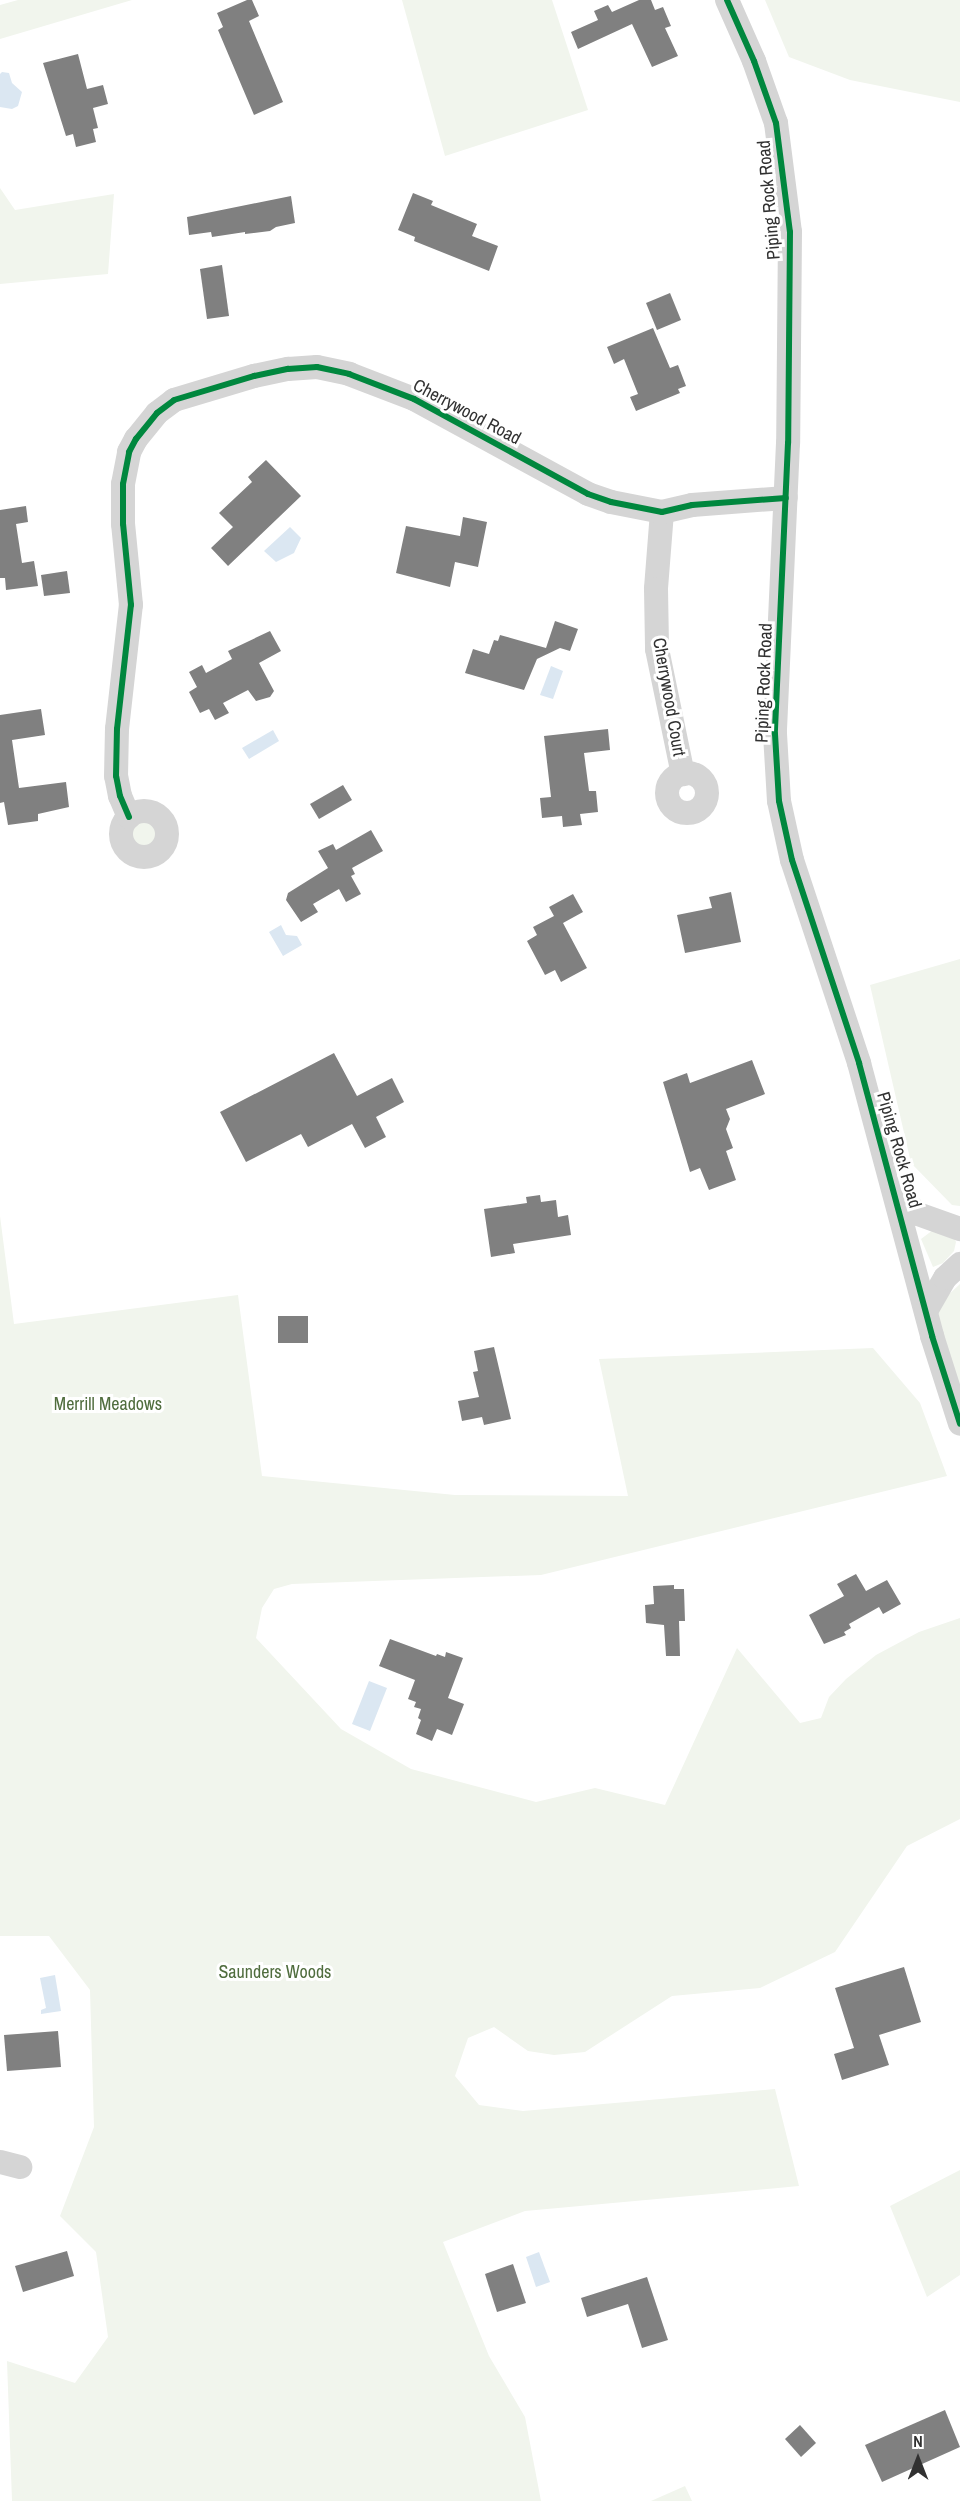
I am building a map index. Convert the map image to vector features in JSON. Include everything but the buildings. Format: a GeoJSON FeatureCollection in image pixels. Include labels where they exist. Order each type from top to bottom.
{"type":"FeatureCollection","features":[{"type":"Feature","properties":{"kind":"street","name":"Piping Rock Road"},"geometry":{"type":"LineString","coordinates":[[728,0],[754,60],[776,123],[790,232],[786,498],[775,734],[779,801],[792,860],[859,1063],[945,1383],[960,1424]]}},
{"type":"Feature","properties":{"kind":"street","name":"Cherrywood Road"},"geometry":{"type":"LineString","coordinates":[[129,817],[120,796],[116,776],[117,729],[131,605],[123,524],[123,484],[129,452],[136,439],[157,413],[174,400],[254,376],[288,369],[317,368],[349,374],[414,399],[588,494],[611,502],[662,512],[692,505],[786,498]]}},
{"type":"Feature","properties":{"kind":"street","name":"Cherrywood Court"},"geometry":{"type":"LineString","coordinates":[[662,512],[656,589],[657,649],[682,774]]}},
{"type":"Feature","properties":{"kind":"street"},"geometry":{"type":"LineString","coordinates":[[894,1191],[918,1214],[960,1229]]}},
{"type":"Feature","properties":{"kind":"street"},"geometry":{"type":"LineString","coordinates":[[926,1311],[945,1278],[960,1264]]}},
{"type":"Feature","properties":{"kind":"green space"},"geometry":{"type":"Polygon","coordinates":[[[18,0],[132,0],[0,39],[0,5],[18,0]]]}},
{"type":"Feature","properties":{"kind":"green space"},"geometry":{"type":"Polygon","coordinates":[[[402,0],[552,0],[588,110],[445,156],[402,0]]]}},
{"type":"Feature","properties":{"kind":"green space"},"geometry":{"type":"Polygon","coordinates":[[[765,0],[960,0],[960,102],[850,80],[789,57],[765,0]]]}},
{"type":"Feature","properties":{"kind":"green space"},"geometry":{"type":"Polygon","coordinates":[[[0,188],[15,210],[114,194],[108,274],[0,284],[0,188]]]}},
{"type":"Feature","properties":{"kind":"green space"},"geometry":{"type":"Polygon","coordinates":[[[144,818],[155,823],[160,834],[155,845],[144,850],[133,845],[128,834],[133,823],[144,818]]]}},
{"type":"Feature","properties":{"kind":"green space"},"geometry":{"type":"Polygon","coordinates":[[[960,959],[960,1206],[952,1205],[911,1163],[870,985],[960,959]]]}},
{"type":"Feature","properties":{"kind":"green space"},"geometry":{"type":"Polygon","coordinates":[[[0,1216],[14,1324],[238,1295],[262,1476],[455,1495],[628,1496],[599,1359],[873,1348],[920,1403],[947,1476],[541,1575],[292,1584],[274,1589],[262,1608],[256,1638],[341,1729],[411,1769],[536,1802],[595,1788],[665,1805],[737,1648],[800,1723],[821,1718],[829,1697],[846,1679],[876,1655],[919,1632],[960,1618],[960,1819],[907,1846],[835,1952],[760,1988],[672,1996],[585,2052],[554,2055],[528,2051],[494,2027],[468,2038],[455,2076],[479,2105],[523,2111],[775,2089],[799,2186],[525,2211],[443,2242],[489,2356],[525,2417],[541,2501],[12,2501],[7,2361],[75,2383],[108,2337],[96,2252],[60,2216],[94,2127],[90,1990],[49,1936],[0,1936],[0,1216]]]}},
{"type":"Feature","properties":{"kind":"green space"},"geometry":{"type":"Polygon","coordinates":[[[933,1230],[954,1238],[956,1242],[954,1251],[943,1263],[933,1267],[921,1239],[933,1230]]]}},
{"type":"Feature","properties":{"kind":"green space"},"geometry":{"type":"Polygon","coordinates":[[[960,1284],[960,1407],[930,1312],[960,1284]]]}},
{"type":"Feature","properties":{"kind":"green space"},"geometry":{"type":"Polygon","coordinates":[[[960,2170],[960,2275],[927,2297],[890,2206],[960,2170]]]}},
{"type":"Feature","properties":{"kind":"green space"},"geometry":{"type":"Polygon","coordinates":[[[685,2486],[692,2501],[651,2501],[685,2486]]]}},
{"type":"Feature","properties":{"kind":"shaded area"},"geometry":{"type":"Polygon","coordinates":[[[9,73],[12,83],[22,92],[18,106],[12,109],[0,107],[0,74],[9,73]]]}},
{"type":"Feature","properties":{"kind":"shaded area"},"geometry":{"type":"Polygon","coordinates":[[[290,527],[301,538],[294,553],[276,562],[264,551],[290,527]]]}},
{"type":"Feature","properties":{"kind":"shaded area"},"geometry":{"type":"Polygon","coordinates":[[[551,666],[563,671],[553,699],[540,695],[551,666]]]}},
{"type":"Feature","properties":{"kind":"shaded area"},"geometry":{"type":"Polygon","coordinates":[[[273,730],[279,741],[249,759],[242,748],[273,730]]]}},
{"type":"Feature","properties":{"kind":"shaded area"},"geometry":{"type":"Polygon","coordinates":[[[281,925],[286,935],[297,936],[302,945],[283,956],[269,932],[281,925]]]}},
{"type":"Feature","properties":{"kind":"shaded area"},"geometry":{"type":"Polygon","coordinates":[[[369,1681],[387,1688],[370,1731],[352,1724],[369,1681]]]}},
{"type":"Feature","properties":{"kind":"shaded area"},"geometry":{"type":"Polygon","coordinates":[[[55,1975],[61,2011],[41,2014],[41,2010],[46,2008],[40,1978],[55,1975]]]}},
{"type":"Feature","properties":{"kind":"shaded area"},"geometry":{"type":"Polygon","coordinates":[[[539,2252],[550,2282],[536,2287],[526,2257],[539,2252]]]}},
{"type":"Feature","properties":{"kind":"cycle path"},"geometry":{"type":"LineString","coordinates":[[727,0],[754,61],[776,123],[790,232],[788,443],[775,734],[779,801],[792,860],[859,1063],[932,1336],[960,1424]]}},
{"type":"Feature","properties":{"kind":"cycle path"},"geometry":{"type":"LineString","coordinates":[[129,817],[120,796],[116,776],[117,729],[131,605],[123,524],[123,484],[129,452],[136,439],[157,413],[174,400],[254,376],[288,369],[317,367],[349,374],[414,399],[588,494],[611,502],[662,512],[692,505],[786,498]]}},
{"type":"Feature","properties":{"kind":"park label","name":"Merrill Meadows"},"geometry":{"type":"Point","coordinates":[108,1404]}},
{"type":"Feature","properties":{"kind":"park label","name":"Saunders Woods"},"geometry":{"type":"Point","coordinates":[275,1972]}}]}
